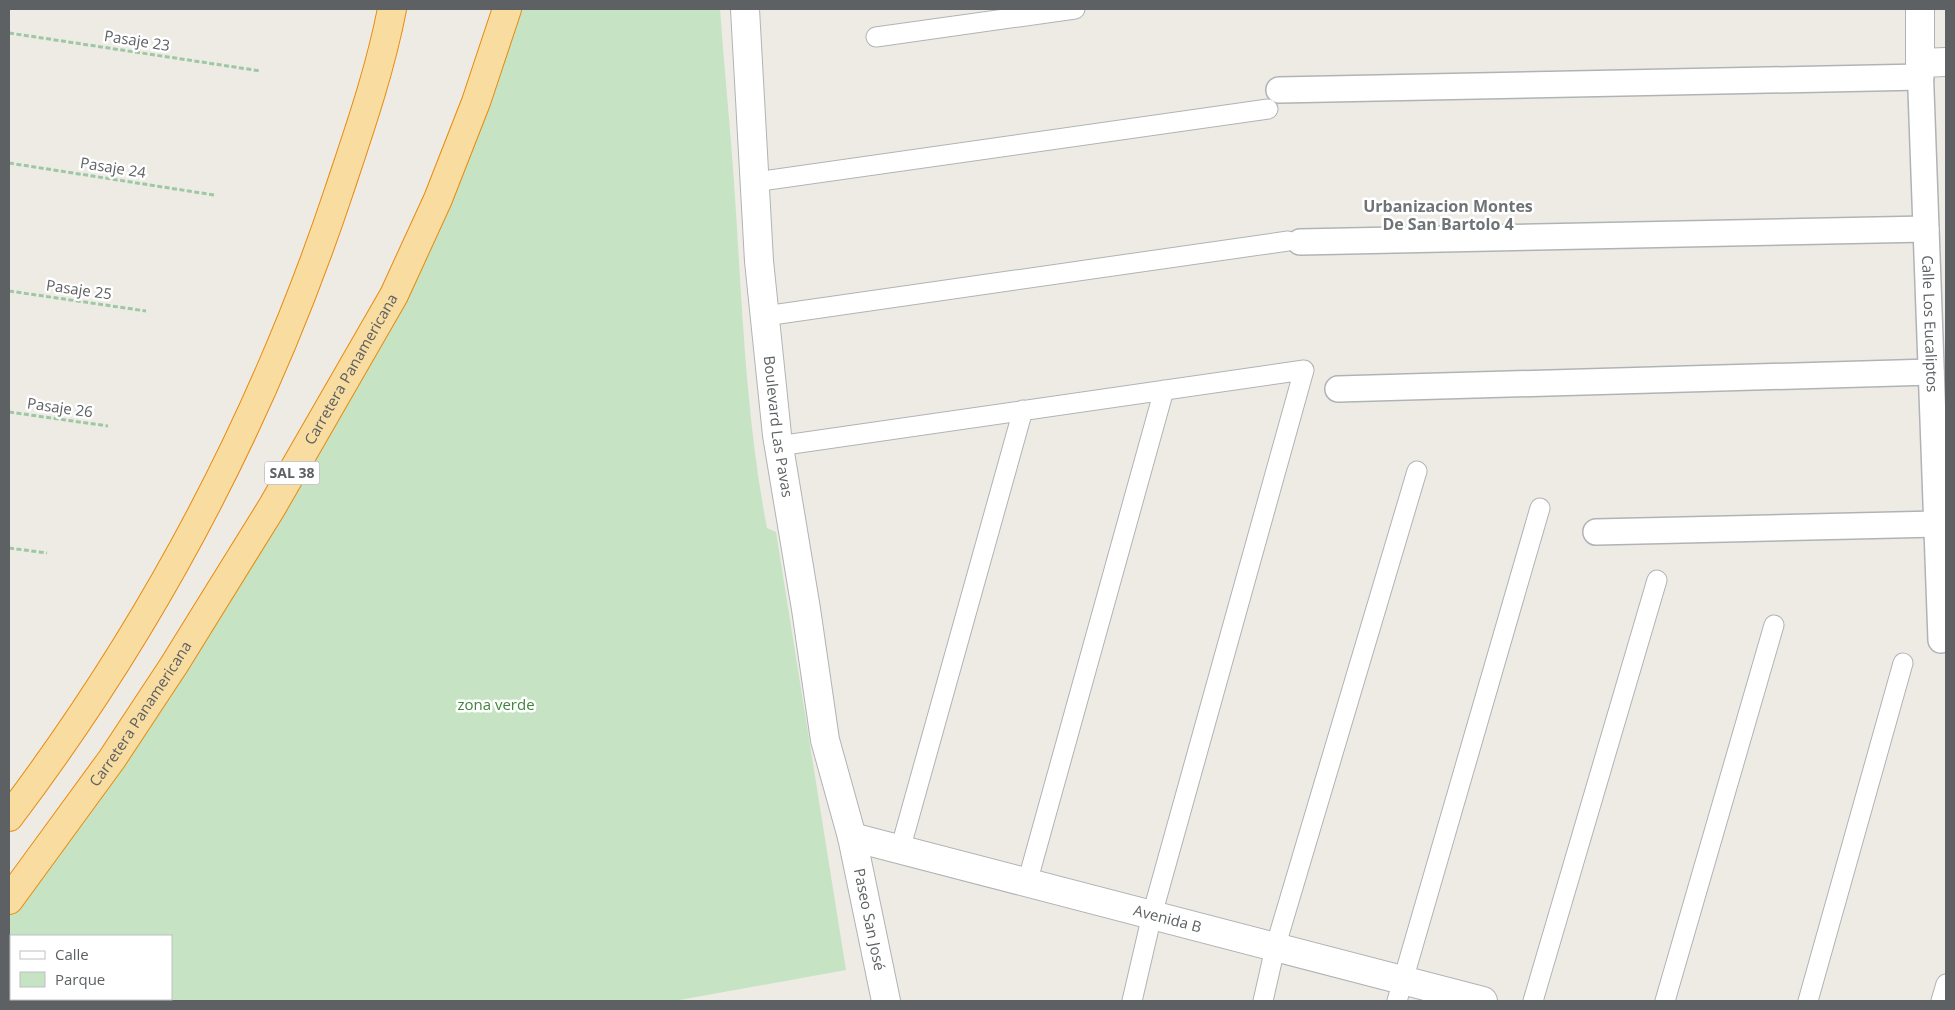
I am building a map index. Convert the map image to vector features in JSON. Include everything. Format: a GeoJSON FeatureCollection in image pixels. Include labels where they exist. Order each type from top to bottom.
{"type":"FeatureCollection","features":[{"type":"Feature","properties":{"kind":"highway"},"geometry":{"type":"LineString","coordinates":[[9,817],[77,722],[157,595],[229,463],[299,303],[328,227],[363,120],[392,9]]}},
{"type":"Feature","properties":{"kind":"highway","name":"Carretera Panamericana"},"geometry":{"type":"LineString","coordinates":[[9,900],[112,758],[174,665],[272,507],[394,295],[438,198],[476,102],[507,9]]}},
{"type":"Feature","properties":{"kind":"street","name":"Boulevard Las Pavas"},"geometry":{"type":"LineString","coordinates":[[746,9],[759,261],[778,446],[806,609],[825,740],[852,838]]}},
{"type":"Feature","properties":{"kind":"street"},"geometry":{"type":"LineString","coordinates":[[876,37],[1075,9]]}},
{"type":"Feature","properties":{"kind":"street","name":"Calle Los Eucaliptos"},"geometry":{"type":"LineString","coordinates":[[1920,9],[1929,68],[1926,229],[1941,640]]}},
{"type":"Feature","properties":{"kind":"street"},"geometry":{"type":"LineString","coordinates":[[755,182],[1273,99],[1929,68]]}},
{"type":"Feature","properties":{"kind":"street"},"geometry":{"type":"LineString","coordinates":[[765,316],[1294,241],[1926,229]]}},
{"type":"Feature","properties":{"kind":"street"},"geometry":{"type":"LineString","coordinates":[[778,446],[1304,370],[1152,916],[1132,1001]]}},
{"type":"Feature","properties":{"kind":"street"},"geometry":{"type":"LineString","coordinates":[[1338,389],[1931,372]]}},
{"type":"Feature","properties":{"kind":"street"},"geometry":{"type":"LineString","coordinates":[[1026,883],[1164,390]]}},
{"type":"Feature","properties":{"kind":"street"},"geometry":{"type":"LineString","coordinates":[[900,850],[1023,410]]}},
{"type":"Feature","properties":{"kind":"street"},"geometry":{"type":"LineString","coordinates":[[1263,1001],[1275,948],[1417,470]]}},
{"type":"Feature","properties":{"kind":"street"},"geometry":{"type":"LineString","coordinates":[[1399,991],[1540,508]]}},
{"type":"Feature","properties":{"kind":"street"},"geometry":{"type":"LineString","coordinates":[[1596,532],[1937,524]]}},
{"type":"Feature","properties":{"kind":"street"},"geometry":{"type":"LineString","coordinates":[[1533,1001],[1657,580]]}},
{"type":"Feature","properties":{"kind":"street"},"geometry":{"type":"LineString","coordinates":[[1665,1001],[1774,625]]}},
{"type":"Feature","properties":{"kind":"street"},"geometry":{"type":"LineString","coordinates":[[1808,1001],[1903,663]]}},
{"type":"Feature","properties":{"kind":"street","name":"Avenida B"},"geometry":{"type":"LineString","coordinates":[[852,838],[1275,948],[1399,991],[1483,1001]]}},
{"type":"Feature","properties":{"kind":"street","name":"Paseo San José"},"geometry":{"type":"LineString","coordinates":[[852,838],[886,1001]]}},
{"type":"Feature","properties":{"kind":"street"},"geometry":{"type":"LineString","coordinates":[[1941,1001],[1946,984]]}},
{"type":"Feature","properties":{"kind":"path","name":"Pasaje 23"},"geometry":{"type":"LineString","coordinates":[[9,33],[261,71]]}},
{"type":"Feature","properties":{"kind":"path","name":"Pasaje 24"},"geometry":{"type":"LineString","coordinates":[[9,163],[214,196]]}},
{"type":"Feature","properties":{"kind":"path","name":"Pasaje 25"},"geometry":{"type":"LineString","coordinates":[[9,291],[146,311]]}},
{"type":"Feature","properties":{"kind":"path","name":"Pasaje 26"},"geometry":{"type":"LineString","coordinates":[[9,412],[108,426]]}},
{"type":"Feature","properties":{"kind":"path"},"geometry":{"type":"LineString","coordinates":[[9,548],[47,553]]}},
{"type":"Feature","properties":{"kind":"green space","name":"zona verde"},"geometry":{"type":"Polygon","coordinates":[[[506,9],[720,9],[734,182],[745,356],[754,442],[767,528],[776,532],[846,970],[674,1001],[9,1001],[9,899],[389,304],[506,9]]]}},
{"type":"Feature","properties":{"kind":"district","name":"Urbanizacion Montes De San Bartolo 4"},"geometry":{"type":"Point","coordinates":[1448,215]}}]}
